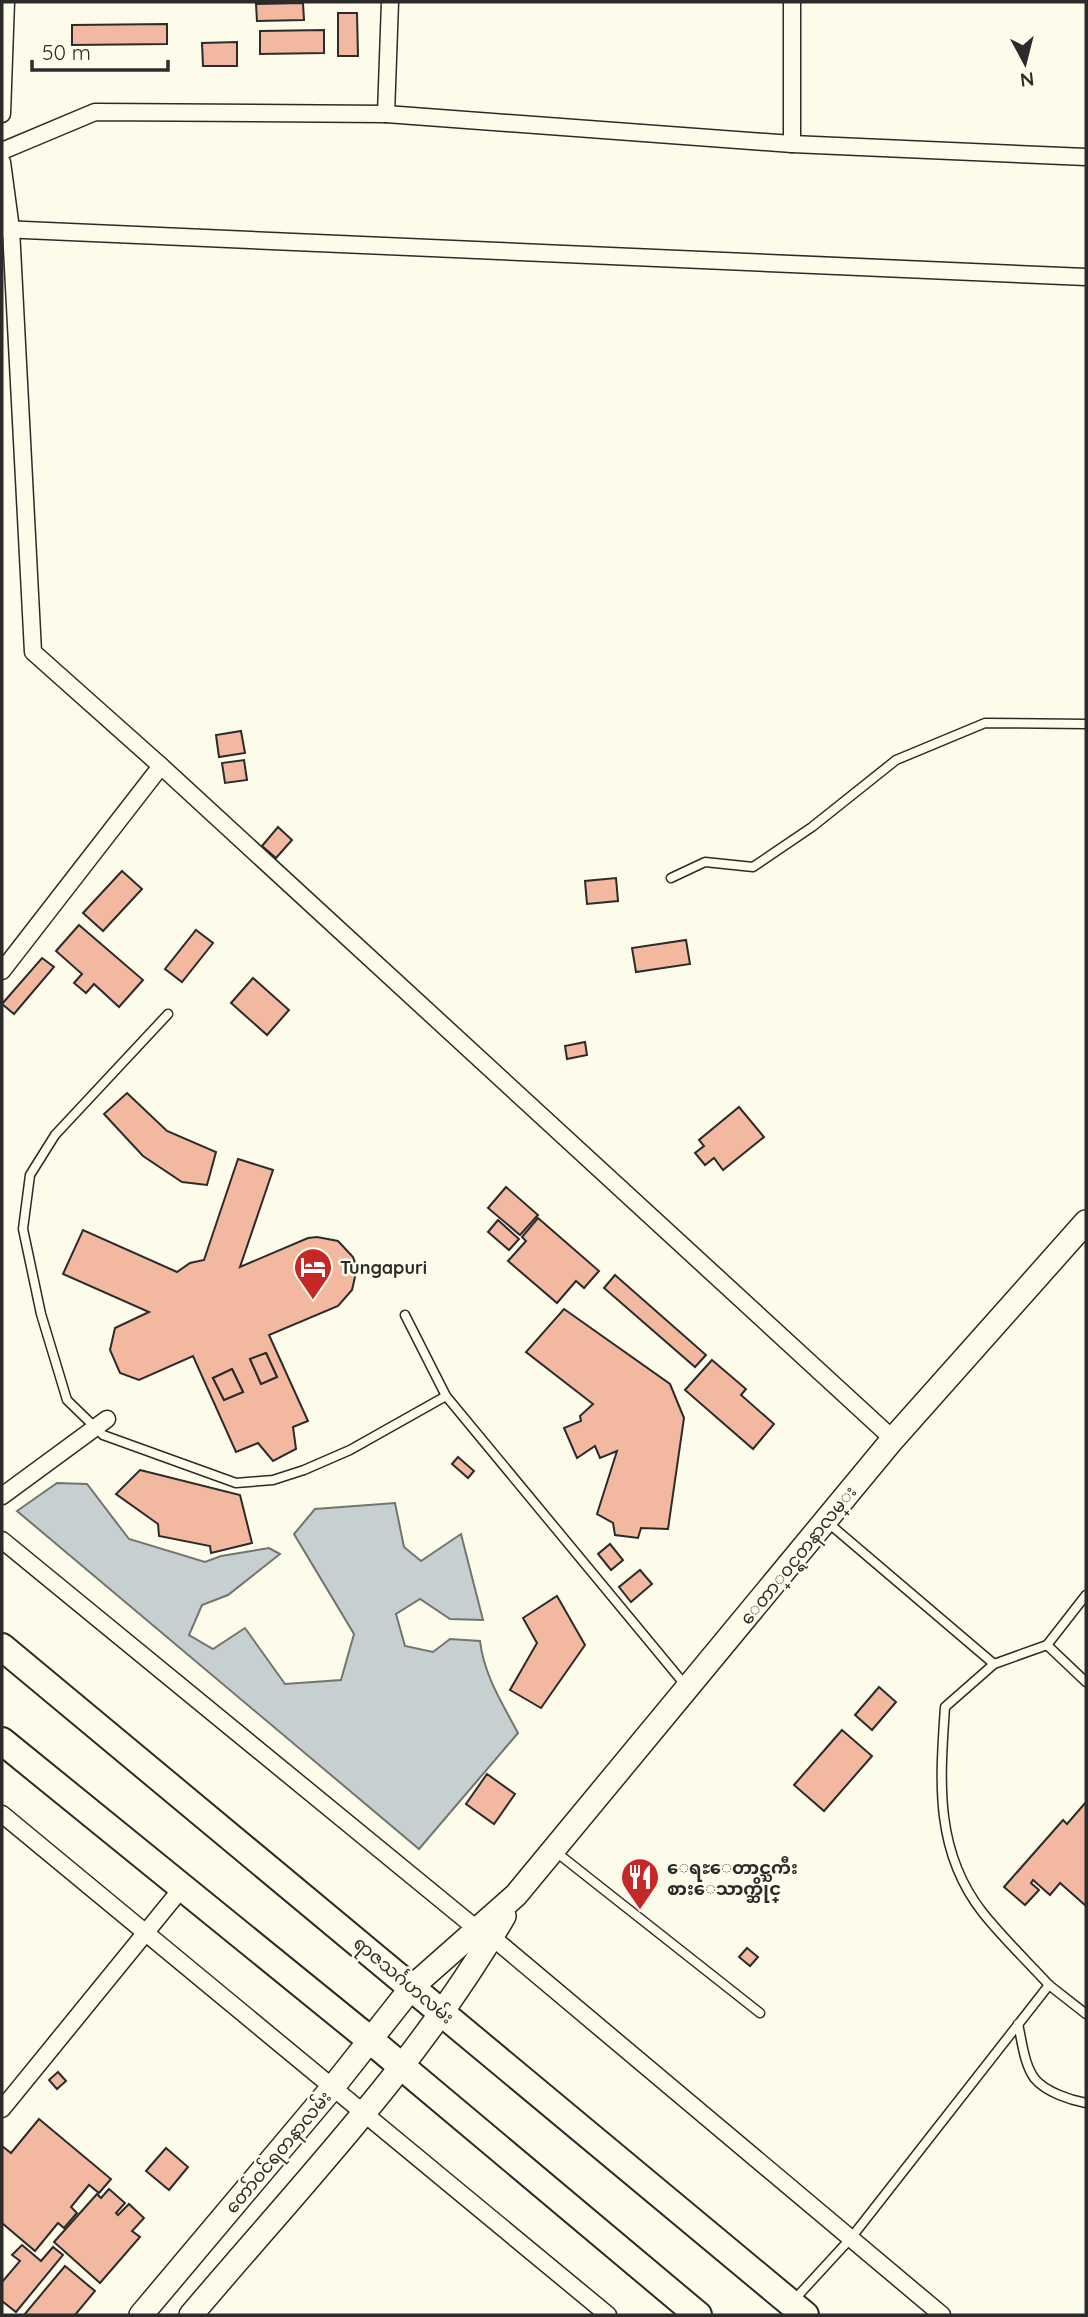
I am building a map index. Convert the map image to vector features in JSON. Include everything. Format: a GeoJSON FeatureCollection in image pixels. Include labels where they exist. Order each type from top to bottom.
{"type":"FeatureCollection","features":[{"type":"Feature","properties":{"kind":"main road","name":"ေတာ္၀င္ရတနာလမ္း"},"geometry":{"type":"LineString","coordinates":[[443,2013],[485,1934],[516,1895],[893,1439],[1086,1222]]}},
{"type":"Feature","properties":{"kind":"main road","name":"ရာဇသင်္ဂဟလမ်း"},"geometry":{"type":"LineString","coordinates":[[2,1647],[798,2309]]}},
{"type":"Feature","properties":{"kind":"main road"},"geometry":{"type":"LineString","coordinates":[[2,1741],[369,2039],[698,2315]]}},
{"type":"Feature","properties":{"kind":"main road","name":"တော်ဝင်ရတနာလမ်း"},"geometry":{"type":"LineString","coordinates":[[141,2315],[333,2087],[412,1987],[485,1934]]}},
{"type":"Feature","properties":{"kind":"main road"},"geometry":{"type":"LineString","coordinates":[[191,2315],[364,2112],[443,2013]]}},
{"type":"Feature","properties":{"kind":"street"},"geometry":{"type":"LineString","coordinates":[[2,114],[6,2]]}},
{"type":"Feature","properties":{"kind":"street"},"geometry":{"type":"LineString","coordinates":[[386,114],[390,2]]}},
{"type":"Feature","properties":{"kind":"street"},"geometry":{"type":"LineString","coordinates":[[792,144],[793,2]]}},
{"type":"Feature","properties":{"kind":"street"},"geometry":{"type":"LineString","coordinates":[[2,151],[95,112],[386,114],[792,144],[1086,157]]}},
{"type":"Feature","properties":{"kind":"street"},"geometry":{"type":"LineString","coordinates":[[2,162],[33,652],[161,766],[893,1439]]}},
{"type":"Feature","properties":{"kind":"street"},"geometry":{"type":"LineString","coordinates":[[6,229],[1086,277]]}},
{"type":"Feature","properties":{"kind":"street"},"geometry":{"type":"LineString","coordinates":[[2,971],[161,766]]}},
{"type":"Feature","properties":{"kind":"street"},"geometry":{"type":"LineString","coordinates":[[2,1496],[101,1423]]}},
{"type":"Feature","properties":{"kind":"street"},"geometry":{"type":"LineString","coordinates":[[2,1540],[485,1934],[942,2315]]}},
{"type":"Feature","properties":{"kind":"street"},"geometry":{"type":"LineString","coordinates":[[2,1814],[608,2315]]}},
{"type":"Feature","properties":{"kind":"street"},"geometry":{"type":"LineString","coordinates":[[2,2109],[182,1888]]}},
{"type":"Feature","properties":{"kind":"lane"},"geometry":{"type":"LineString","coordinates":[[671,878],[705,862],[753,867],[812,827],[896,760],[985,723],[1086,724]]}},
{"type":"Feature","properties":{"kind":"lane"},"geometry":{"type":"LineString","coordinates":[[168,1013],[55,1135],[30,1175],[23,1230],[41,1314],[67,1400],[101,1423],[103,1435],[236,1483],[273,1480],[304,1470],[350,1450],[446,1396]]}},
{"type":"Feature","properties":{"kind":"lane"},"geometry":{"type":"LineString","coordinates":[[405,1315],[446,1396],[688,1688]]}},
{"type":"Feature","properties":{"kind":"lane"},"geometry":{"type":"LineString","coordinates":[[826,1521],[995,1664]]}},
{"type":"Feature","properties":{"kind":"lane"},"geometry":{"type":"LineString","coordinates":[[1086,1595],[1047,1645],[995,1664],[945,1707],[940,1780],[945,1831],[959,1873],[982,1912],[1049,1984],[1086,2014]]}},
{"type":"Feature","properties":{"kind":"lane"},"geometry":{"type":"LineString","coordinates":[[1047,1645],[1086,1682]]}},
{"type":"Feature","properties":{"kind":"lane"},"geometry":{"type":"LineString","coordinates":[[553,1850],[760,2013]]}},
{"type":"Feature","properties":{"kind":"lane"},"geometry":{"type":"LineString","coordinates":[[798,2309],[850,2238],[1049,1984]]}},
{"type":"Feature","properties":{"kind":"lane"},"geometry":{"type":"LineString","coordinates":[[1018,2024],[1026,2057],[1035,2079],[1067,2100],[1086,2103]]}},
{"type":"Feature","properties":{"kind":"shaded area"},"geometry":{"type":"Polygon","coordinates":[[[57,1483],[87,1484],[129,1539],[205,1562],[221,1556],[269,1548],[280,1554],[228,1595],[202,1605],[189,1635],[213,1649],[245,1628],[285,1684],[341,1680],[354,1634],[294,1534],[315,1509],[395,1503],[404,1547],[421,1561],[461,1534],[483,1620],[450,1619],[420,1599],[396,1614],[405,1646],[433,1652],[450,1639],[480,1641],[490,1677],[518,1733],[419,1849],[17,1511],[57,1483]]]}},
{"type":"Feature","properties":{"kind":"building"},"geometry":{"type":"Polygon","coordinates":[[[303,3],[304,20],[257,21],[256,4],[303,3]]]}},
{"type":"Feature","properties":{"kind":"building"},"geometry":{"type":"Polygon","coordinates":[[[338,13],[357,13],[358,56],[338,56],[338,13]]]}},
{"type":"Feature","properties":{"kind":"building"},"geometry":{"type":"Polygon","coordinates":[[[167,24],[167,44],[72,45],[72,25],[167,24]]]}},
{"type":"Feature","properties":{"kind":"building"},"geometry":{"type":"Polygon","coordinates":[[[324,30],[324,53],[260,54],[260,31],[324,30]]]}},
{"type":"Feature","properties":{"kind":"building"},"geometry":{"type":"Polygon","coordinates":[[[237,42],[237,66],[203,66],[202,43],[237,42]]]}},
{"type":"Feature","properties":{"kind":"building"},"geometry":{"type":"Polygon","coordinates":[[[241,731],[245,753],[219,757],[216,735],[241,731]]]}},
{"type":"Feature","properties":{"kind":"building"},"geometry":{"type":"Polygon","coordinates":[[[244,760],[247,780],[225,783],[222,763],[244,760]]]}},
{"type":"Feature","properties":{"kind":"building"},"geometry":{"type":"Polygon","coordinates":[[[278,827],[292,840],[276,858],[262,846],[278,827]]]}},
{"type":"Feature","properties":{"kind":"building"},"geometry":{"type":"Polygon","coordinates":[[[122,871],[142,889],[103,931],[83,913],[122,871]]]}},
{"type":"Feature","properties":{"kind":"building"},"geometry":{"type":"Polygon","coordinates":[[[616,878],[618,901],[587,904],[585,881],[616,878]]]}},
{"type":"Feature","properties":{"kind":"building"},"geometry":{"type":"Polygon","coordinates":[[[79,925],[143,980],[119,1007],[94,984],[86,993],[74,983],[82,974],[56,951],[79,925]]]}},
{"type":"Feature","properties":{"kind":"building"},"geometry":{"type":"Polygon","coordinates":[[[196,930],[213,943],[182,982],[165,969],[196,930]]]}},
{"type":"Feature","properties":{"kind":"building"},"geometry":{"type":"Polygon","coordinates":[[[686,940],[690,964],[636,972],[632,948],[686,940]]]}},
{"type":"Feature","properties":{"kind":"building"},"geometry":{"type":"Polygon","coordinates":[[[42,958],[54,967],[14,1014],[2,1004],[42,958]]]}},
{"type":"Feature","properties":{"kind":"building"},"geometry":{"type":"Polygon","coordinates":[[[253,978],[289,1010],[267,1035],[231,1003],[253,978]]]}},
{"type":"Feature","properties":{"kind":"building"},"geometry":{"type":"Polygon","coordinates":[[[585,1042],[587,1055],[567,1059],[565,1046],[585,1042]]]}},
{"type":"Feature","properties":{"kind":"building"},"geometry":{"type":"Polygon","coordinates":[[[127,1093],[167,1131],[216,1152],[207,1185],[182,1182],[143,1156],[104,1114],[127,1093]]]}},
{"type":"Feature","properties":{"kind":"building"},"geometry":{"type":"Polygon","coordinates":[[[739,1107],[764,1137],[723,1170],[714,1158],[705,1165],[695,1153],[704,1146],[699,1140],[739,1107]]]}},
{"type":"Feature","properties":{"kind":"building"},"geometry":{"type":"Polygon","coordinates":[[[238,1159],[273,1170],[240,1267],[308,1238],[317,1237],[338,1241],[353,1257],[357,1268],[352,1290],[338,1306],[269,1335],[308,1421],[293,1427],[296,1449],[273,1461],[258,1443],[236,1452],[193,1356],[139,1380],[120,1373],[110,1350],[115,1328],[149,1312],[63,1274],[83,1230],[177,1272],[190,1263],[204,1260],[238,1159]],[[266,1353],[250,1359],[261,1384],[277,1377],[266,1353]],[[232,1369],[213,1378],[224,1400],[243,1392],[232,1369]]]}},
{"type":"Feature","properties":{"kind":"building"},"geometry":{"type":"Polygon","coordinates":[[[506,1187],[538,1215],[520,1235],[488,1208],[506,1187]]]}},
{"type":"Feature","properties":{"kind":"building"},"geometry":{"type":"Polygon","coordinates":[[[538,1218],[599,1271],[584,1288],[576,1281],[557,1303],[508,1261],[526,1241],[522,1237],[538,1218]]]}},
{"type":"Feature","properties":{"kind":"building"},"geometry":{"type":"Polygon","coordinates":[[[498,1220],[519,1239],[509,1250],[488,1232],[498,1220]]]}},
{"type":"Feature","properties":{"kind":"building"},"geometry":{"type":"Polygon","coordinates":[[[615,1275],[706,1355],[695,1367],[604,1288],[615,1275]]]}},
{"type":"Feature","properties":{"kind":"building"},"geometry":{"type":"Polygon","coordinates":[[[564,1309],[670,1384],[684,1418],[668,1529],[641,1528],[638,1538],[615,1535],[613,1523],[597,1514],[617,1451],[600,1458],[595,1446],[577,1458],[564,1428],[581,1421],[580,1416],[593,1404],[526,1352],[564,1309]]]}},
{"type":"Feature","properties":{"kind":"building"},"geometry":{"type":"Polygon","coordinates":[[[266,1353],[277,1377],[261,1384],[250,1359],[266,1353]]]}},
{"type":"Feature","properties":{"kind":"building"},"geometry":{"type":"Polygon","coordinates":[[[712,1360],[746,1389],[741,1395],[774,1424],[753,1449],[685,1390],[712,1360]]]}},
{"type":"Feature","properties":{"kind":"building"},"geometry":{"type":"Polygon","coordinates":[[[232,1369],[243,1392],[224,1400],[213,1378],[232,1369]]]}},
{"type":"Feature","properties":{"kind":"building"},"geometry":{"type":"Polygon","coordinates":[[[458,1457],[474,1471],[468,1478],[452,1464],[458,1457]]]}},
{"type":"Feature","properties":{"kind":"building"},"geometry":{"type":"Polygon","coordinates":[[[140,1470],[240,1495],[252,1543],[211,1553],[210,1546],[159,1536],[158,1524],[116,1494],[140,1470]]]}},
{"type":"Feature","properties":{"kind":"building"},"geometry":{"type":"Polygon","coordinates":[[[610,1544],[623,1560],[611,1570],[598,1554],[610,1544]]]}},
{"type":"Feature","properties":{"kind":"building"},"geometry":{"type":"Polygon","coordinates":[[[640,1570],[652,1584],[631,1602],[619,1587],[640,1570]]]}},
{"type":"Feature","properties":{"kind":"building"},"geometry":{"type":"Polygon","coordinates":[[[557,1596],[585,1645],[541,1708],[510,1690],[537,1643],[523,1618],[557,1596]]]}},
{"type":"Feature","properties":{"kind":"building"},"geometry":{"type":"Polygon","coordinates":[[[879,1687],[896,1702],[872,1730],[855,1715],[879,1687]]]}},
{"type":"Feature","properties":{"kind":"building"},"geometry":{"type":"Polygon","coordinates":[[[842,1730],[872,1756],[824,1811],[794,1785],[842,1730]]]}},
{"type":"Feature","properties":{"kind":"building"},"geometry":{"type":"Polygon","coordinates":[[[487,1774],[515,1794],[494,1824],[466,1804],[487,1774]]]}},
{"type":"Feature","properties":{"kind":"building"},"geometry":{"type":"Polygon","coordinates":[[[1086,1802],[1086,1906],[1060,1883],[1050,1895],[1033,1880],[1031,1883],[1039,1890],[1025,1905],[1004,1887],[1063,1820],[1067,1824],[1086,1802]]]}},
{"type":"Feature","properties":{"kind":"building"},"geometry":{"type":"Polygon","coordinates":[[[747,1948],[758,1957],[750,1966],[739,1957],[747,1948]]]}},
{"type":"Feature","properties":{"kind":"building"},"geometry":{"type":"Polygon","coordinates":[[[58,2072],[66,2081],[57,2089],[49,2080],[58,2072]]]}},
{"type":"Feature","properties":{"kind":"building"},"geometry":{"type":"Polygon","coordinates":[[[39,2119],[111,2179],[99,2193],[89,2185],[71,2207],[77,2213],[64,2228],[58,2223],[35,2251],[2,2223],[2,2146],[11,2153],[39,2119]]]}},
{"type":"Feature","properties":{"kind":"building"},"geometry":{"type":"Polygon","coordinates":[[[166,2148],[188,2167],[169,2190],[146,2171],[166,2148]]]}},
{"type":"Feature","properties":{"kind":"building"},"geometry":{"type":"Polygon","coordinates":[[[109,2189],[125,2203],[116,2213],[118,2215],[129,2204],[144,2218],[132,2231],[140,2237],[100,2283],[54,2242],[97,2194],[101,2198],[109,2189]]]}},
{"type":"Feature","properties":{"kind":"building"},"geometry":{"type":"Polygon","coordinates":[[[22,2245],[41,2261],[53,2247],[63,2255],[16,2312],[2,2301],[2,2282],[20,2261],[12,2255],[22,2245]]]}},
{"type":"Feature","properties":{"kind":"building"},"geometry":{"type":"Polygon","coordinates":[[[65,2266],[95,2291],[75,2315],[24,2315],[65,2266]]]}},
{"type":"Feature","properties":{"kind":"place","name":"Tungapuri"},"geometry":{"type":"Point","coordinates":[313,1301]}},
{"type":"Feature","properties":{"kind":"place","name":"ေရႊေတာင္ႀကီး စားေသာက္ဆိုင္"},"geometry":{"type":"Point","coordinates":[640,1911]}}]}
